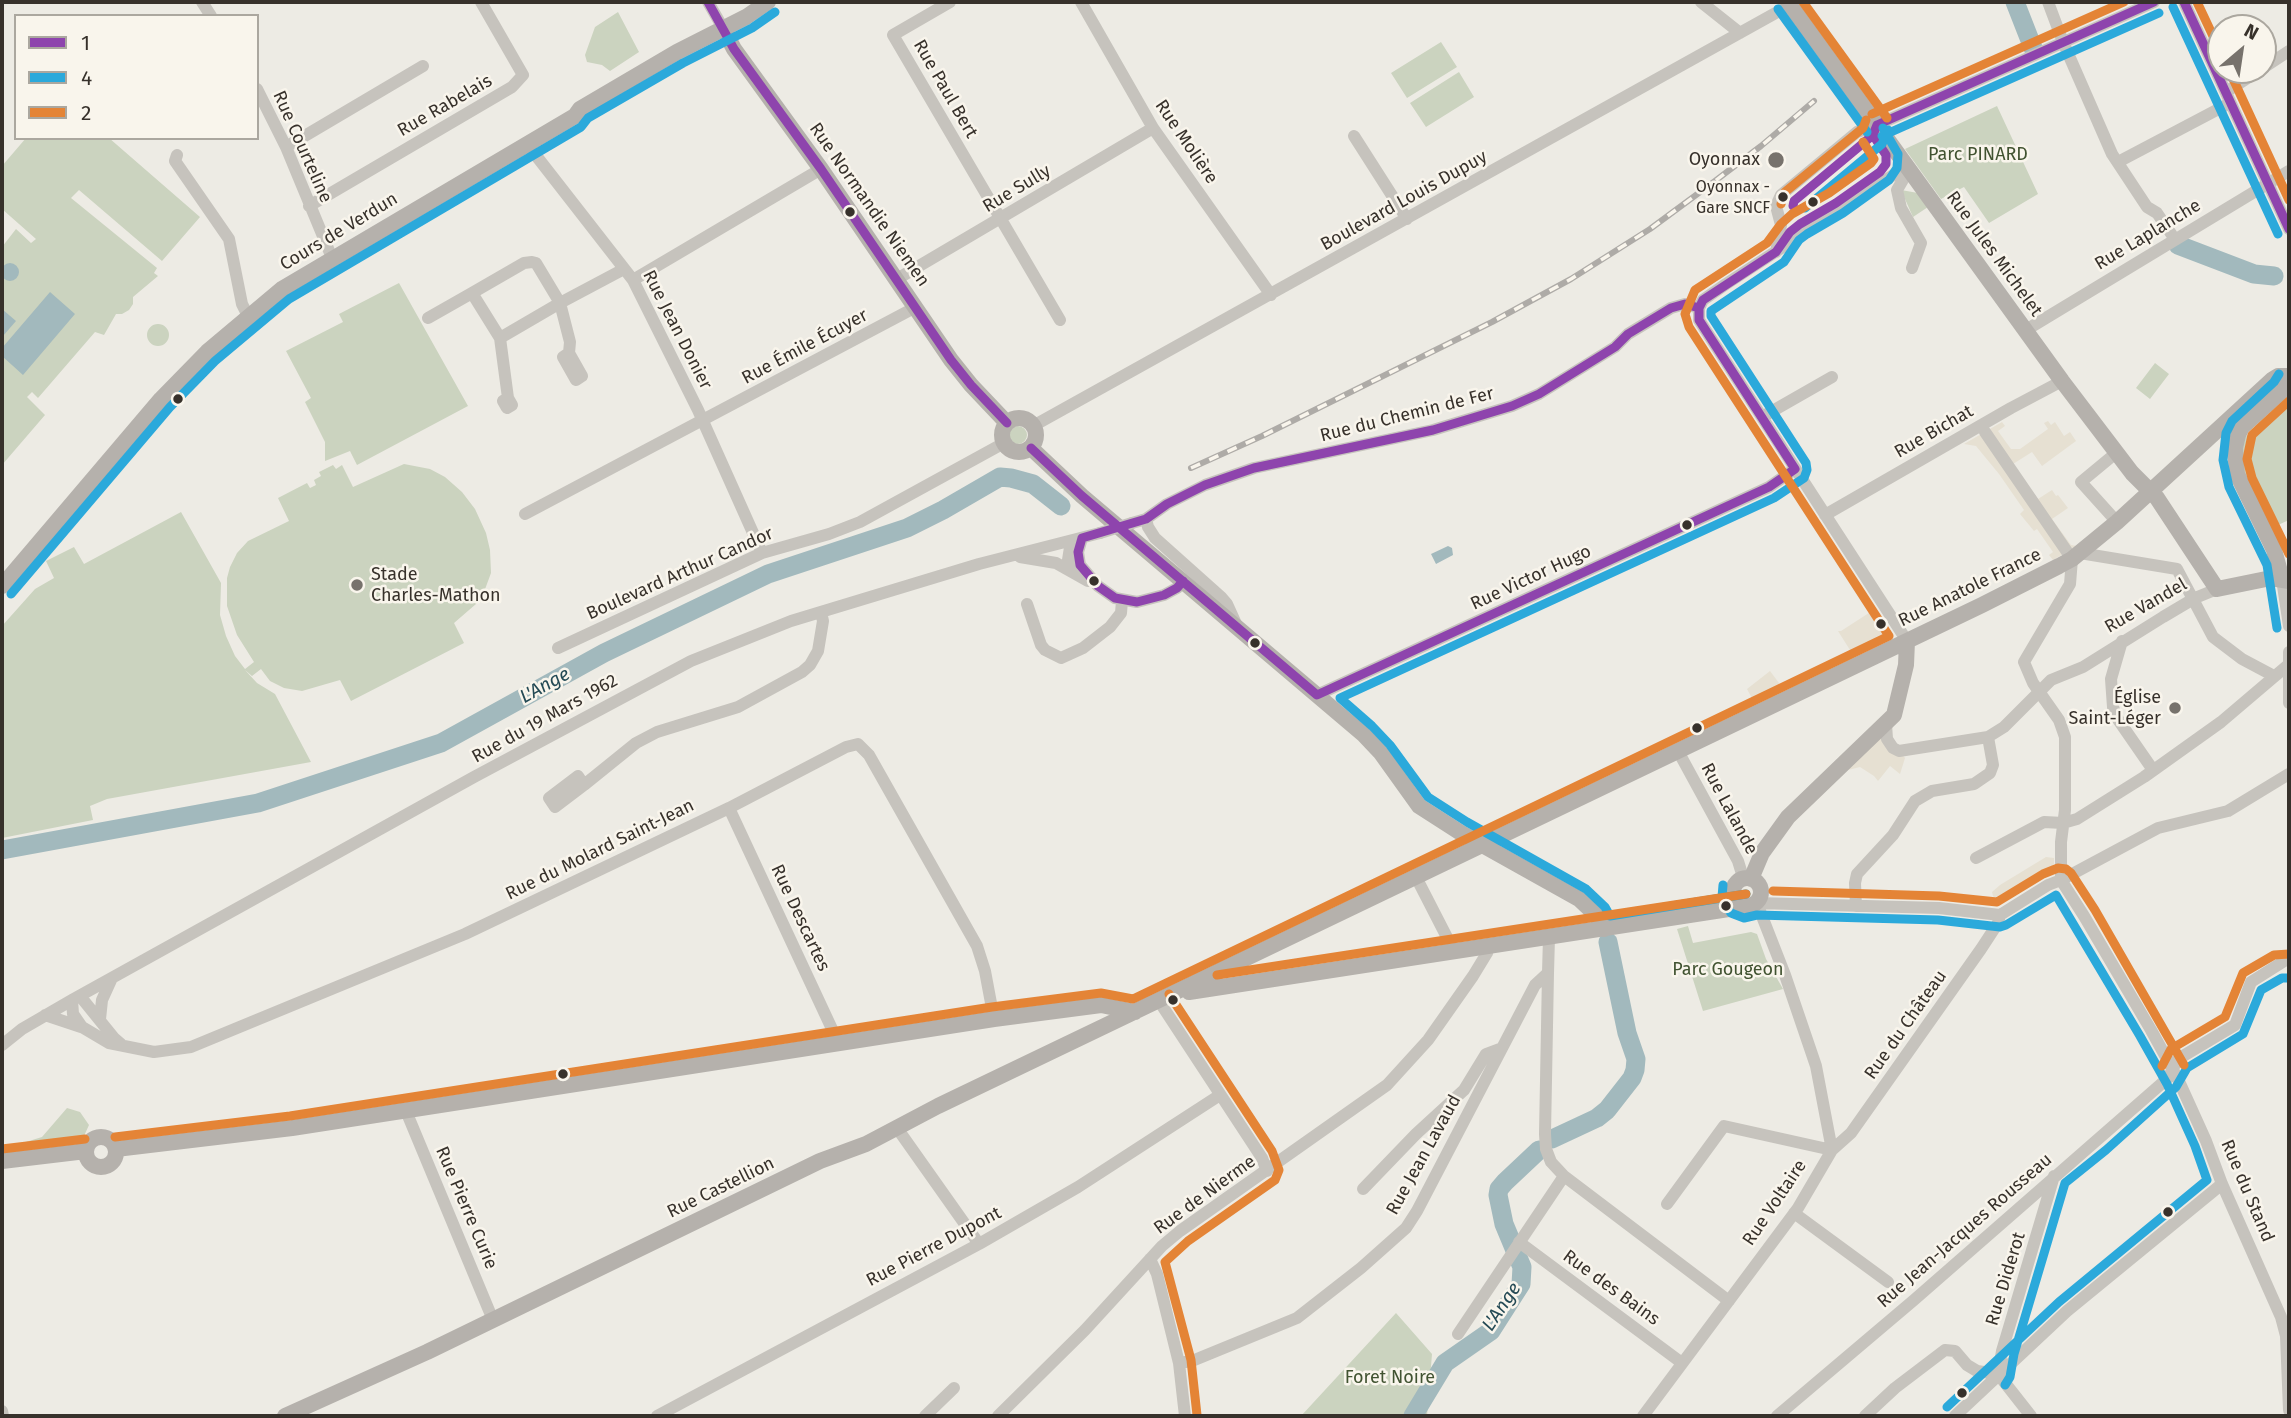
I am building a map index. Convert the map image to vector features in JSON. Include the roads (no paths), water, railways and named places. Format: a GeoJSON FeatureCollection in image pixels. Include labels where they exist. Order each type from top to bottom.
{"type":"FeatureCollection","features":[{"type":"Feature","properties":{"kind":"main road","name":"Cours de Verdun"},"geometry":{"type":"LineString","coordinates":[[2,586],[161,399],[207,352],[282,289],[575,116],[580,109],[677,52],[746,17],[768,2]]}},
{"type":"Feature","properties":{"kind":"main road","name":"Rue Jules Michelet"},"geometry":{"type":"LineString","coordinates":[[1789,4],[1877,125],[1900,166],[2116,453],[2157,498],[2217,589]]}},
{"type":"Feature","properties":{"kind":"main road","name":"Rue Normandie Niemen"},"geometry":{"type":"LineString","coordinates":[[723,28],[734,48],[966,379],[1007,423]]}},
{"type":"Feature","properties":{"kind":"main road","name":"Rue Anatole France"},"geometry":{"type":"LineString","coordinates":[[1166,998],[1907,641],[2076,556],[2117,522],[2273,379],[2278,376],[2289,378]]}},
{"type":"Feature","properties":{"kind":"main road"},"geometry":{"type":"LineString","coordinates":[[2286,580],[2236,474],[2235,448],[2242,427],[2283,390],[2289,378]]}},
{"type":"Feature","properties":{"kind":"main road"},"geometry":{"type":"LineString","coordinates":[[1021,418],[1033,426],[1036,435],[1031,448],[1019,452],[1008,448],[1002,433],[1007,423],[1021,418]]}},
{"type":"Feature","properties":{"kind":"main road"},"geometry":{"type":"LineString","coordinates":[[1031,448],[1082,496],[1364,735],[1381,753],[1419,806],[1430,815],[1578,899],[1596,915],[1604,929]]}},
{"type":"Feature","properties":{"kind":"main road","name":"Rue Vandel"},"geometry":{"type":"LineString","coordinates":[[2217,589],[2266,579],[2286,580]]}},
{"type":"Feature","properties":{"kind":"main road"},"geometry":{"type":"LineString","coordinates":[[1753,904],[1741,905],[1734,897],[1733,890],[1775,832],[1894,715],[1906,665],[1907,641]]}},
{"type":"Feature","properties":{"kind":"main road"},"geometry":{"type":"LineString","coordinates":[[1166,998],[1753,904],[1760,897],[1760,890],[1757,883],[1745,873]]}},
{"type":"Feature","properties":{"kind":"main road"},"geometry":{"type":"LineString","coordinates":[[1707,912],[1745,873]]}},
{"type":"Feature","properties":{"kind":"main road","name":"Rue Castellion"},"geometry":{"type":"LineString","coordinates":[[285,1416],[493,1320],[809,1166],[866,1144],[938,1106],[1166,998]]}},
{"type":"Feature","properties":{"kind":"main road"},"geometry":{"type":"LineString","coordinates":[[116,1149],[406,1111],[994,1018],[1101,1004],[1135,1012]]}},
{"type":"Feature","properties":{"kind":"main road"},"geometry":{"type":"LineString","coordinates":[[100,1137],[108,1139],[116,1149],[115,1158],[108,1166],[103,1167],[91,1163],[86,1151],[91,1140],[100,1137]]}},
{"type":"Feature","properties":{"kind":"main road"},"geometry":{"type":"LineString","coordinates":[[2,1161],[86,1151]]}},
{"type":"Feature","properties":{"kind":"street","name":"Rue Rabelais"},"geometry":{"type":"LineString","coordinates":[[309,206],[512,87],[523,75],[481,2]]}},
{"type":"Feature","properties":{"kind":"street","name":"Rue Normandie Niemen"},"geometry":{"type":"LineString","coordinates":[[708,2],[723,28]]}},
{"type":"Feature","properties":{"kind":"street","name":"Rue Paul Bert"},"geometry":{"type":"LineString","coordinates":[[950,2],[893,35],[1001,219]]}},
{"type":"Feature","properties":{"kind":"street"},"geometry":{"type":"LineString","coordinates":[[1083,5],[1097,2]]}},
{"type":"Feature","properties":{"kind":"street"},"geometry":{"type":"LineString","coordinates":[[1701,2],[1740,33]]}},
{"type":"Feature","properties":{"kind":"street"},"geometry":{"type":"LineString","coordinates":[[2048,2],[2063,42],[2118,162],[2147,206],[2157,213],[2174,238]]}},
{"type":"Feature","properties":{"kind":"street"},"geometry":{"type":"LineString","coordinates":[[1776,252],[1781,225],[1776,206],[1781,195],[1857,132],[2154,2]]}},
{"type":"Feature","properties":{"kind":"street"},"geometry":{"type":"LineString","coordinates":[[2184,2],[2289,229]]}},
{"type":"Feature","properties":{"kind":"street","name":"Boulevard Louis Dupuy"},"geometry":{"type":"LineString","coordinates":[[1033,426],[1789,4]]}},
{"type":"Feature","properties":{"kind":"street","name":"Rue Molière"},"geometry":{"type":"LineString","coordinates":[[1083,5],[1153,128],[1271,295]]}},
{"type":"Feature","properties":{"kind":"street"},"geometry":{"type":"LineString","coordinates":[[286,147],[423,66]]}},
{"type":"Feature","properties":{"kind":"street"},"geometry":{"type":"LineString","coordinates":[[2118,162],[2229,97],[2244,84]]}},
{"type":"Feature","properties":{"kind":"street","name":"Rue Courteline"},"geometry":{"type":"LineString","coordinates":[[259,93],[286,147],[331,258]]}},
{"type":"Feature","properties":{"kind":"street","name":"Rue Sully"},"geometry":{"type":"LineString","coordinates":[[897,279],[1153,128]]}},
{"type":"Feature","properties":{"kind":"street"},"geometry":{"type":"LineString","coordinates":[[1354,136],[1407,219]]}},
{"type":"Feature","properties":{"kind":"street","name":"Rue Jean Donier"},"geometry":{"type":"LineString","coordinates":[[527,144],[633,280],[703,421],[762,553]]}},
{"type":"Feature","properties":{"kind":"street"},"geometry":{"type":"LineString","coordinates":[[177,155],[175,162],[229,239],[242,304],[248,316]]}},
{"type":"Feature","properties":{"kind":"street"},"geometry":{"type":"LineString","coordinates":[[1907,641],[1699,320],[1699,308],[1703,300],[1900,166],[1905,177],[1898,190],[1900,208],[1922,243],[1912,268]]}},
{"type":"Feature","properties":{"kind":"street"},"geometry":{"type":"LineString","coordinates":[[633,280],[821,169]]}},
{"type":"Feature","properties":{"kind":"street","name":"Rue Laplanche"},"geometry":{"type":"LineString","coordinates":[[2026,330],[2174,238],[2289,171]]}},
{"type":"Feature","properties":{"kind":"street"},"geometry":{"type":"LineString","coordinates":[[1001,219],[1060,320]]}},
{"type":"Feature","properties":{"kind":"street"},"geometry":{"type":"LineString","coordinates":[[428,318],[524,263],[532,262],[539,267],[560,303],[570,342],[569,353]]}},
{"type":"Feature","properties":{"kind":"street"},"geometry":{"type":"LineString","coordinates":[[500,338],[624,269]]}},
{"type":"Feature","properties":{"kind":"street"},"geometry":{"type":"LineString","coordinates":[[472,293],[500,338],[508,398]]}},
{"type":"Feature","properties":{"kind":"street","name":"Rue du Chemin de Fer"},"geometry":{"type":"LineString","coordinates":[[1146,519],[1167,504],[1205,485],[1254,468],[1433,430],[1512,406],[1539,394],[1615,347],[1628,334],[1671,308],[1685,304],[1699,308]]}},
{"type":"Feature","properties":{"kind":"street","name":"Rue Émile Écuyer"},"geometry":{"type":"LineString","coordinates":[[525,514],[916,307]]}},
{"type":"Feature","properties":{"kind":"street"},"geometry":{"type":"LineString","coordinates":[[1762,417],[1832,377]]}},
{"type":"Feature","properties":{"kind":"street","name":"Rue Bichat"},"geometry":{"type":"LineString","coordinates":[[1825,515],[2062,381]]}},
{"type":"Feature","properties":{"kind":"street"},"geometry":{"type":"LineString","coordinates":[[1985,432],[2076,556],[2177,569],[2195,598],[2213,637],[2242,659],[2274,676]]}},
{"type":"Feature","properties":{"kind":"street","name":"Boulevard Arthur Candor"},"geometry":{"type":"LineString","coordinates":[[558,648],[762,553],[860,522],[1004,443]]}},
{"type":"Feature","properties":{"kind":"street"},"geometry":{"type":"LineString","coordinates":[[2116,453],[2081,482],[2117,522]]}},
{"type":"Feature","properties":{"kind":"street","name":"Rue Victor Hugo"},"geometry":{"type":"LineString","coordinates":[[1317,695],[1769,487],[1795,468]]}},
{"type":"Feature","properties":{"kind":"street"},"geometry":{"type":"LineString","coordinates":[[1146,519],[1155,538],[1227,604],[1238,628]]}},
{"type":"Feature","properties":{"kind":"street","name":"Rue du 19 Mars 1962"},"geometry":{"type":"LineString","coordinates":[[2,1045],[45,1015],[111,978],[626,694],[691,661],[741,639],[821,612],[1146,519]]}},
{"type":"Feature","properties":{"kind":"street"},"geometry":{"type":"LineString","coordinates":[[1076,539],[1068,560],[1079,575]]}},
{"type":"Feature","properties":{"kind":"street"},"geometry":{"type":"LineString","coordinates":[[1076,539],[1080,565],[1097,586]]}},
{"type":"Feature","properties":{"kind":"street"},"geometry":{"type":"LineString","coordinates":[[1010,556],[1048,561],[1079,575],[1122,601],[1137,602],[1164,595],[1183,581]]}},
{"type":"Feature","properties":{"kind":"street"},"geometry":{"type":"LineString","coordinates":[[2061,876],[2065,737],[2059,720],[2038,691],[2024,662],[2070,584],[2076,556]]}},
{"type":"Feature","properties":{"kind":"street"},"geometry":{"type":"LineString","coordinates":[[2286,580],[2289,626]]}},
{"type":"Feature","properties":{"kind":"street","name":"Rue Vandel"},"geometry":{"type":"LineString","coordinates":[[1988,737],[2004,727],[2052,680],[2084,667],[2195,598],[2217,589]]}},
{"type":"Feature","properties":{"kind":"street"},"geometry":{"type":"LineString","coordinates":[[1027,604],[1041,645],[1060,658],[1083,648],[1110,627],[1121,613],[1122,601]]}},
{"type":"Feature","properties":{"kind":"street"},"geometry":{"type":"LineString","coordinates":[[584,785],[646,737],[738,707],[802,672],[810,665],[818,651],[823,621],[821,612]]}},
{"type":"Feature","properties":{"kind":"street"},"geometry":{"type":"LineString","coordinates":[[2122,641],[2111,679],[2113,707],[2117,718],[2154,770]]}},
{"type":"Feature","properties":{"kind":"street"},"geometry":{"type":"LineString","coordinates":[[1976,858],[2044,822],[2063,823],[2077,819],[2154,770],[2223,720],[2274,676],[2288,659]]}},
{"type":"Feature","properties":{"kind":"street"},"geometry":{"type":"LineString","coordinates":[[2288,659],[2289,703]]}},
{"type":"Feature","properties":{"kind":"street"},"geometry":{"type":"LineString","coordinates":[[1856,906],[1854,883],[1857,874],[1893,835],[1916,802],[1932,791],[1974,784],[1990,773],[1993,761],[1988,737],[1899,751],[1893,748],[1887,738],[1886,724]]}},
{"type":"Feature","properties":{"kind":"street","name":"Rue du Molard Saint-Jean"},"geometry":{"type":"LineString","coordinates":[[45,1015],[82,1027],[109,1043],[124,1047],[154,1052],[191,1047],[465,934],[729,808],[846,747],[858,744],[864,748],[977,946],[982,958],[994,1018]]}},
{"type":"Feature","properties":{"kind":"street","name":"Rue Lalande"},"geometry":{"type":"LineString","coordinates":[[1678,751],[1745,873]]}},
{"type":"Feature","properties":{"kind":"street"},"geometry":{"type":"LineString","coordinates":[[1753,904],[1939,908],[2000,915],[2061,876],[2158,828],[2228,811],[2289,774]]}},
{"type":"Feature","properties":{"kind":"street","name":"Rue Descartes"},"geometry":{"type":"LineString","coordinates":[[729,808],[839,1044]]}},
{"type":"Feature","properties":{"kind":"street","name":"Rue du Stand"},"geometry":{"type":"LineString","coordinates":[[2061,876],[2173,1071],[2206,1141],[2222,1184],[2281,1317],[2286,1336],[2289,1409]]}},
{"type":"Feature","properties":{"kind":"street"},"geometry":{"type":"LineString","coordinates":[[1416,877],[1454,951]]}},
{"type":"Feature","properties":{"kind":"street"},"geometry":{"type":"LineString","coordinates":[[1667,1204],[1724,1126],[1832,1150],[1816,1066],[1785,975],[1760,911],[1753,904]]}},
{"type":"Feature","properties":{"kind":"street","name":"Rue du Château"},"geometry":{"type":"LineString","coordinates":[[1832,1150],[1851,1133],[1981,949],[1998,923],[2000,915]]}},
{"type":"Feature","properties":{"kind":"street"},"geometry":{"type":"LineString","coordinates":[[1549,937],[1545,1134],[1548,1156],[1563,1176],[1729,1301]]}},
{"type":"Feature","properties":{"kind":"street","name":"Rue de Nierme"},"geometry":{"type":"LineString","coordinates":[[998,1416],[1180,1231],[1387,1085],[1428,1040],[1480,965],[1489,946]]}},
{"type":"Feature","properties":{"kind":"street","name":"Rue Jean-Jacques Rousseau"},"geometry":{"type":"LineString","coordinates":[[1777,1416],[2098,1141],[2173,1071],[2178,1059],[2185,1053],[2235,1025],[2252,982],[2289,958]]}},
{"type":"Feature","properties":{"kind":"street","name":"Rue Jean Lavaud"},"geometry":{"type":"LineString","coordinates":[[1180,1363],[1192,1361],[1297,1318],[1361,1268],[1406,1228],[1535,985],[1548,973]]}},
{"type":"Feature","properties":{"kind":"street"},"geometry":{"type":"LineString","coordinates":[[100,1019],[102,1000],[111,978]]}},
{"type":"Feature","properties":{"kind":"street"},"geometry":{"type":"LineString","coordinates":[[76,998],[100,1019],[124,1047]]}},
{"type":"Feature","properties":{"kind":"street"},"geometry":{"type":"LineString","coordinates":[[76,998],[73,1014],[82,1027]]}},
{"type":"Feature","properties":{"kind":"street"},"geometry":{"type":"LineString","coordinates":[[1166,998],[1166,1014],[1262,1158],[1267,1171]]}},
{"type":"Feature","properties":{"kind":"street"},"geometry":{"type":"LineString","coordinates":[[1363,1189],[1416,1134],[1464,1090],[1486,1054],[1502,1048]]}},
{"type":"Feature","properties":{"kind":"street","name":"Rue Pierre Dupont"},"geometry":{"type":"LineString","coordinates":[[657,1416],[979,1244],[1078,1187],[1220,1095]]}},
{"type":"Feature","properties":{"kind":"street","name":"Rue Pierre Curie"},"geometry":{"type":"LineString","coordinates":[[406,1111],[493,1320]]}},
{"type":"Feature","properties":{"kind":"street"},"geometry":{"type":"LineString","coordinates":[[897,1128],[979,1244]]}},
{"type":"Feature","properties":{"kind":"street","name":"Rue Voltaire"},"geometry":{"type":"LineString","coordinates":[[1643,1416],[1794,1213],[1832,1150]]}},
{"type":"Feature","properties":{"kind":"street"},"geometry":{"type":"LineString","coordinates":[[1458,1334],[1563,1176]]}},
{"type":"Feature","properties":{"kind":"street","name":"Rue Diderot"},"geometry":{"type":"LineString","coordinates":[[1998,1374],[2002,1350],[2054,1176]]}},
{"type":"Feature","properties":{"kind":"street"},"geometry":{"type":"LineString","coordinates":[[1955,1416],[2067,1311],[2222,1184]]}},
{"type":"Feature","properties":{"kind":"street"},"geometry":{"type":"LineString","coordinates":[[1794,1213],[1888,1282]]}},
{"type":"Feature","properties":{"kind":"street","name":"Rue des Bains"},"geometry":{"type":"LineString","coordinates":[[1519,1242],[1682,1363]]}},
{"type":"Feature","properties":{"kind":"street"},"geometry":{"type":"LineString","coordinates":[[1150,1259],[1157,1275],[1180,1363],[1185,1416]]}},
{"type":"Feature","properties":{"kind":"street"},"geometry":{"type":"LineString","coordinates":[[1865,1416],[1895,1388],[1945,1349],[1955,1351],[1967,1365],[1978,1371],[1998,1374],[2031,1416]]}},
{"type":"Feature","properties":{"kind":"street"},"geometry":{"type":"LineString","coordinates":[[925,1416],[954,1388]]}},
{"type":"Feature","properties":{"kind":"street"},"geometry":{"type":"LineString","coordinates":[[2282,1416],[2289,1409]]}},
{"type":"Feature","properties":{"kind":"water"},"geometry":{"type":"Polygon","coordinates":[[[10,263],[16,266],[19,272],[16,278],[10,281],[4,278],[1,272],[4,266],[10,263]]]}},
{"type":"Feature","properties":{"kind":"water"},"geometry":{"type":"Polygon","coordinates":[[[50,292],[75,314],[23,375],[2,356],[2,348],[50,292]]]}},
{"type":"Feature","properties":{"kind":"water"},"geometry":{"type":"Polygon","coordinates":[[[2,309],[16,321],[3,336],[2,335],[2,309]]]}},
{"type":"Feature","properties":{"kind":"water"},"geometry":{"type":"Polygon","coordinates":[[[1448,546],[1452,548],[1453,555],[1436,564],[1431,554],[1448,546]]]}},
{"type":"Feature","properties":{"kind":"waterway"},"geometry":{"type":"LineString","coordinates":[[2015,2],[2033,48]]}},
{"type":"Feature","properties":{"kind":"waterway"},"geometry":{"type":"LineString","coordinates":[[2178,245],[2254,274],[2274,276]]}},
{"type":"Feature","properties":{"kind":"waterway","name":"L'Ange"},"geometry":{"type":"LineString","coordinates":[[2,850],[258,803],[441,743],[604,653],[768,574],[907,528],[1000,477],[1033,484],[1061,506]]}},
{"type":"Feature","properties":{"kind":"waterway","name":"L'Ange"},"geometry":{"type":"LineString","coordinates":[[1552,1139],[1597,1118],[1607,1110],[1632,1078],[1635,1070],[1636,1059],[1627,1033],[1608,942]]}},
{"type":"Feature","properties":{"kind":"waterway","name":"L'Ange"},"geometry":{"type":"LineString","coordinates":[[1413,1416],[1445,1363],[1491,1331],[1521,1284],[1522,1267],[1504,1224],[1498,1195],[1505,1182],[1539,1150]]}},
{"type":"Feature","properties":{"kind":"railway"},"geometry":{"type":"LineString","coordinates":[[1191,468],[1262,436],[1492,322],[1571,279],[1650,229],[1761,146],[1814,101]]}},
{"type":"Feature","properties":{"kind":"place","name":"Oyonnax"},"geometry":{"type":"Point","coordinates":[1776,160]}},
{"type":"Feature","properties":{"kind":"place","name":"Oyonnax - Gare SNCF"},"geometry":{"type":"Point","coordinates":[1783,197]}},
{"type":"Feature","properties":{"kind":"place","name":"Stade Charles-Mathon"},"geometry":{"type":"Point","coordinates":[357,585]}},
{"type":"Feature","properties":{"kind":"place","name":"Église Saint-Léger"},"geometry":{"type":"Point","coordinates":[2175,708]}},
{"type":"Feature","properties":{"kind":"park label","name":"Parc PINARD"},"geometry":{"type":"Point","coordinates":[1978,155]}},
{"type":"Feature","properties":{"kind":"park label","name":"Parc Gougeon"},"geometry":{"type":"Point","coordinates":[1728,970]}},
{"type":"Feature","properties":{"kind":"park label","name":"Foret Noire"},"geometry":{"type":"Point","coordinates":[1390,1378]}}]}
